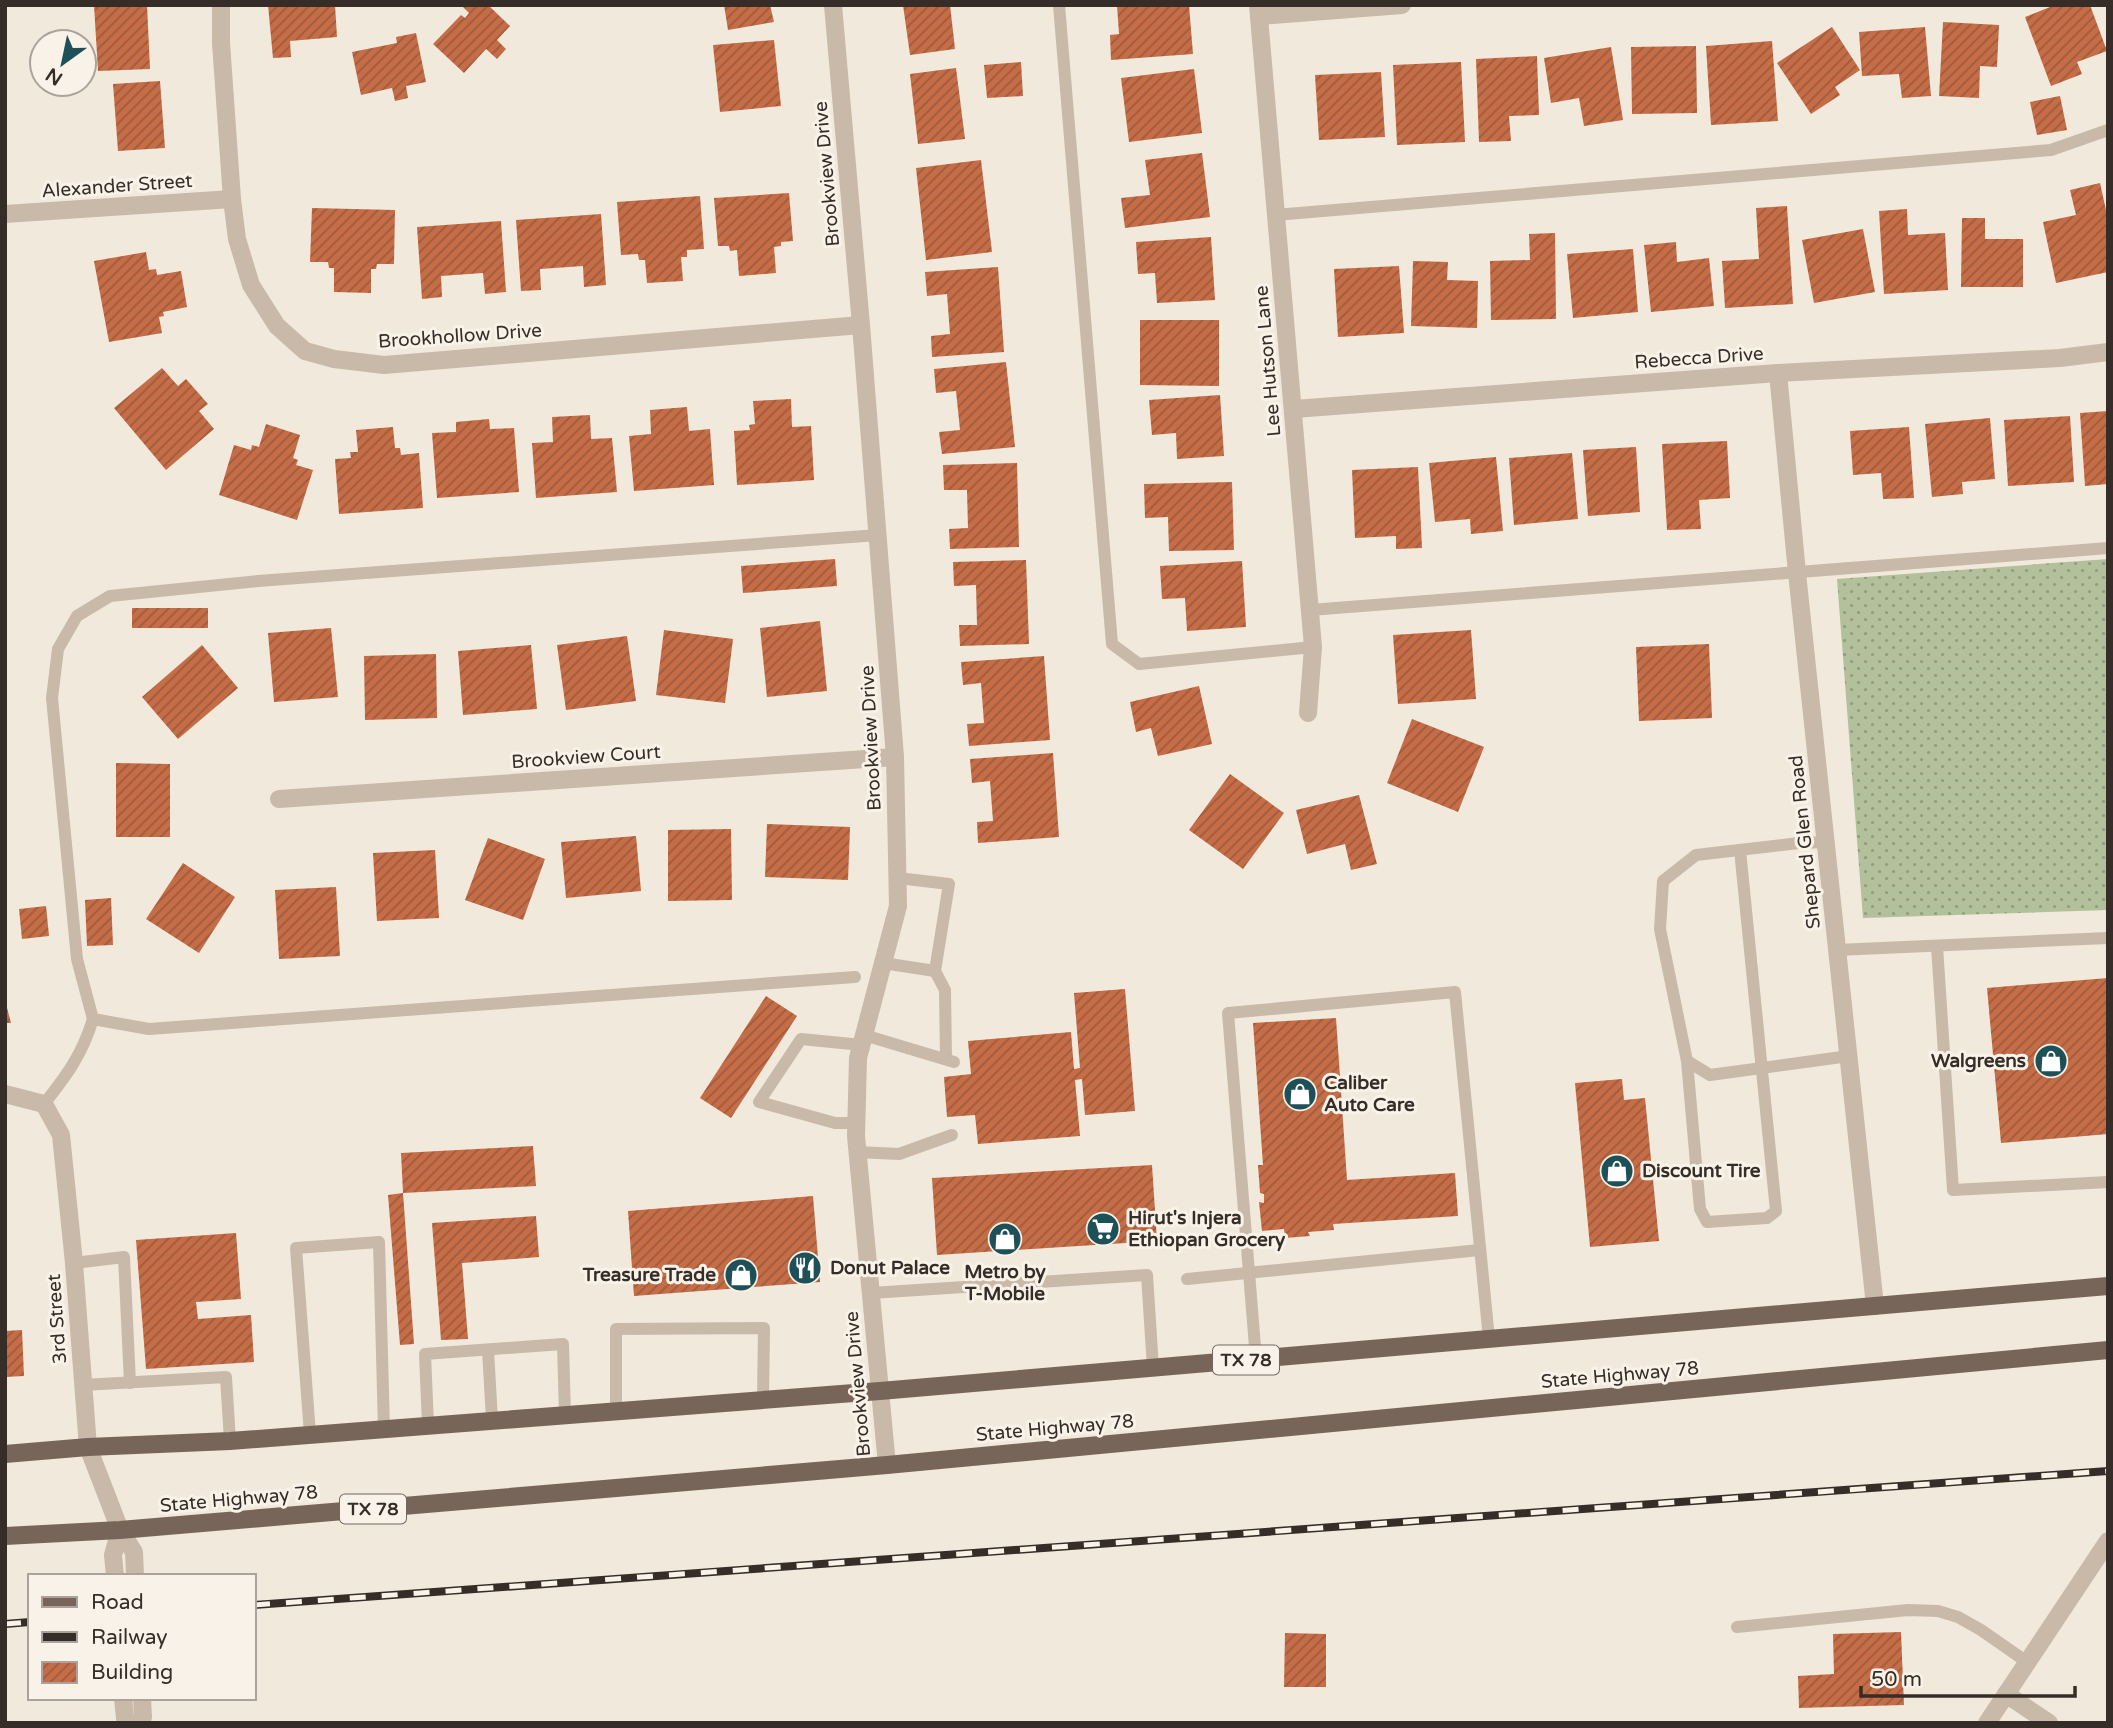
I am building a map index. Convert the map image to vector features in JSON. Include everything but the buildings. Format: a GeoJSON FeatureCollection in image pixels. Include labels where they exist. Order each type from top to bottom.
{"type":"FeatureCollection","features":[{"type":"Feature","properties":{"kind":"main road","name":"TX 78"},"geometry":{"type":"LineString","coordinates":[[5,1454],[88,1447],[230,1441],[880,1391],[2108,1286]]}},
{"type":"Feature","properties":{"kind":"main road","name":"State Highway 78"},"geometry":{"type":"LineString","coordinates":[[5,1536],[120,1530],[887,1465],[2108,1350]]}},
{"type":"Feature","properties":{"kind":"street","name":"Brookhollow Drive"},"geometry":{"type":"LineString","coordinates":[[221,5],[221,43],[237,239],[251,285],[277,326],[305,351],[334,359],[384,365],[861,325]]}},
{"type":"Feature","properties":{"kind":"street","name":"Brookview Drive"},"geometry":{"type":"LineString","coordinates":[[833,5],[895,757],[898,906],[858,1058],[856,1123],[887,1465]]}},
{"type":"Feature","properties":{"kind":"street"},"geometry":{"type":"LineString","coordinates":[[1258,10],[1402,5]]}},
{"type":"Feature","properties":{"kind":"street","name":"Lee Hutson Lane"},"geometry":{"type":"LineString","coordinates":[[1258,10],[1313,647],[1308,713]]}},
{"type":"Feature","properties":{"kind":"street","name":"Alexander Street"},"geometry":{"type":"LineString","coordinates":[[5,214],[232,199]]}},
{"type":"Feature","properties":{"kind":"street","name":"Rebecca Drive"},"geometry":{"type":"LineString","coordinates":[[1294,409],[1778,373],[2060,358],[2108,352]]}},
{"type":"Feature","properties":{"kind":"street","name":"Shepard Glen Road"},"geometry":{"type":"LineString","coordinates":[[1778,373],[1875,1306]]}},
{"type":"Feature","properties":{"kind":"street","name":"Brookview Court"},"geometry":{"type":"LineString","coordinates":[[279,799],[895,757]]}},
{"type":"Feature","properties":{"kind":"street"},"geometry":{"type":"LineString","coordinates":[[5,1094],[44,1104]]}},
{"type":"Feature","properties":{"kind":"street","name":"3rd Street"},"geometry":{"type":"LineString","coordinates":[[44,1104],[61,1135],[88,1447],[120,1530],[134,1552],[135,1574]]}},
{"type":"Feature","properties":{"kind":"street"},"geometry":{"type":"LineString","coordinates":[[115,1574],[113,1555],[120,1530]]}},
{"type":"Feature","properties":{"kind":"street"},"geometry":{"type":"LineString","coordinates":[[1987,1723],[2108,1541]]}},
{"type":"Feature","properties":{"kind":"street"},"geometry":{"type":"LineString","coordinates":[[2006,1694],[2049,1723]]}},
{"type":"Feature","properties":{"kind":"street"},"geometry":{"type":"LineString","coordinates":[[123,1700],[128,1723]]}},
{"type":"Feature","properties":{"kind":"street"},"geometry":{"type":"LineString","coordinates":[[140,1723],[143,1717],[142,1700]]}},
{"type":"Feature","properties":{"kind":"lane"},"geometry":{"type":"LineString","coordinates":[[1059,5],[1112,644],[1139,664],[1313,647]]}},
{"type":"Feature","properties":{"kind":"lane"},"geometry":{"type":"LineString","coordinates":[[1275,215],[2051,150],[2108,130]]}},
{"type":"Feature","properties":{"kind":"lane"},"geometry":{"type":"LineString","coordinates":[[44,1104],[73,1066],[93,1019],[77,959],[52,698],[58,649],[77,616],[110,596],[258,581],[878,535]]}},
{"type":"Feature","properties":{"kind":"lane"},"geometry":{"type":"LineString","coordinates":[[1310,610],[2108,548]]}},
{"type":"Feature","properties":{"kind":"lane"},"geometry":{"type":"LineString","coordinates":[[1740,849],[1776,1210],[1768,1218],[1707,1222],[1700,1209],[1687,1061],[1660,929],[1663,881],[1696,855],[1740,849],[1799,842],[1826,842]]}},
{"type":"Feature","properties":{"kind":"lane"},"geometry":{"type":"LineString","coordinates":[[856,1123],[835,1123],[759,1102],[801,1039],[863,1040],[950,1061],[945,990],[935,971],[949,884],[898,878]]}},
{"type":"Feature","properties":{"kind":"lane"},"geometry":{"type":"LineString","coordinates":[[1837,950],[2108,938]]}},
{"type":"Feature","properties":{"kind":"lane"},"geometry":{"type":"LineString","coordinates":[[1937,946],[1953,1190],[2108,1182]]}},
{"type":"Feature","properties":{"kind":"lane"},"geometry":{"type":"LineString","coordinates":[[883,963],[935,971]]}},
{"type":"Feature","properties":{"kind":"lane"},"geometry":{"type":"LineString","coordinates":[[93,1019],[149,1029],[855,977]]}},
{"type":"Feature","properties":{"kind":"lane"},"geometry":{"type":"LineString","coordinates":[[1256,1359],[1228,1013],[1455,992],[1489,1339]]}},
{"type":"Feature","properties":{"kind":"lane"},"geometry":{"type":"LineString","coordinates":[[1687,1061],[1710,1075],[1849,1056]]}},
{"type":"Feature","properties":{"kind":"lane"},"geometry":{"type":"LineString","coordinates":[[857,1152],[898,1154],[951,1135]]}},
{"type":"Feature","properties":{"kind":"lane"},"geometry":{"type":"LineString","coordinates":[[310,1434],[296,1248],[379,1242],[384,1429]]}},
{"type":"Feature","properties":{"kind":"lane"},"geometry":{"type":"LineString","coordinates":[[1187,1279],[1480,1250]]}},
{"type":"Feature","properties":{"kind":"lane"},"geometry":{"type":"LineString","coordinates":[[74,1263],[124,1257],[130,1383]]}},
{"type":"Feature","properties":{"kind":"lane"},"geometry":{"type":"LineString","coordinates":[[871,1293],[1147,1275],[1153,1368]]}},
{"type":"Feature","properties":{"kind":"lane"},"geometry":{"type":"LineString","coordinates":[[616,1411],[616,1329],[765,1328],[763,1399]]}},
{"type":"Feature","properties":{"kind":"lane"},"geometry":{"type":"LineString","coordinates":[[428,1425],[425,1354],[563,1345],[565,1415]]}},
{"type":"Feature","properties":{"kind":"lane"},"geometry":{"type":"LineString","coordinates":[[488,1350],[492,1420]]}},
{"type":"Feature","properties":{"kind":"lane"},"geometry":{"type":"LineString","coordinates":[[83,1385],[226,1377],[230,1441]]}},
{"type":"Feature","properties":{"kind":"lane"},"geometry":{"type":"LineString","coordinates":[[1737,1627],[1908,1610],[1938,1611],[1958,1617],[1981,1630],[2027,1662]]}},
{"type":"Feature","properties":{"kind":"green space"},"geometry":{"type":"Polygon","coordinates":[[[2108,559],[2108,910],[1863,918],[1837,579],[2108,559]]]}},
{"type":"Feature","properties":{"kind":"railway"},"geometry":{"type":"LineString","coordinates":[[256,1605],[2108,1471]]}},
{"type":"Feature","properties":{"kind":"railway"},"geometry":{"type":"LineString","coordinates":[[5,1624],[28,1622]]}},
{"type":"Feature","properties":{"kind":"place","name":"Walgreens"},"geometry":{"type":"Point","coordinates":[2051,1061]}},
{"type":"Feature","properties":{"kind":"place","name":"Caliber Auto Care"},"geometry":{"type":"Point","coordinates":[1300,1094]}},
{"type":"Feature","properties":{"kind":"place","name":"Discount Tire"},"geometry":{"type":"Point","coordinates":[1617,1171]}},
{"type":"Feature","properties":{"kind":"place","name":"Hirut's Injera Ethiopan Grocery"},"geometry":{"type":"Point","coordinates":[1103,1229]}},
{"type":"Feature","properties":{"kind":"place","name":"Metro by T-Mobile"},"geometry":{"type":"Point","coordinates":[1005,1239]}},
{"type":"Feature","properties":{"kind":"place","name":"Donut Palace"},"geometry":{"type":"Point","coordinates":[805,1268]}},
{"type":"Feature","properties":{"kind":"place","name":"Treasure Trade"},"geometry":{"type":"Point","coordinates":[741,1275]}}]}
